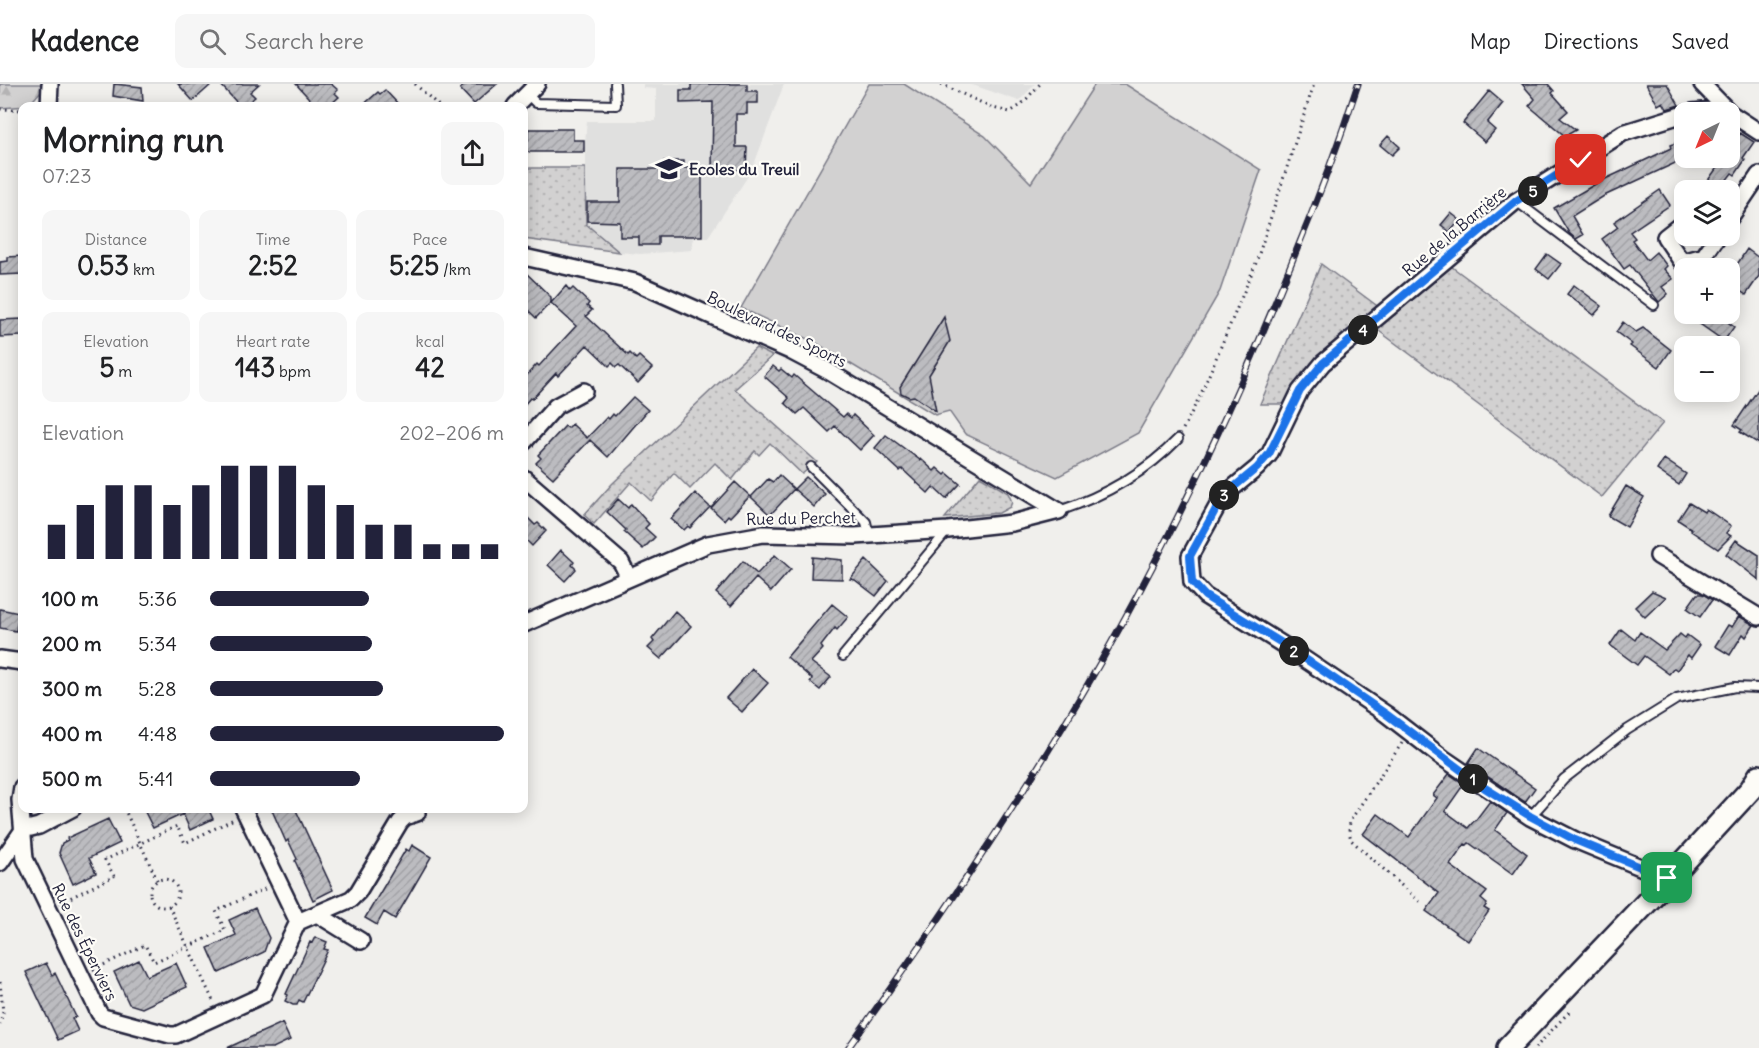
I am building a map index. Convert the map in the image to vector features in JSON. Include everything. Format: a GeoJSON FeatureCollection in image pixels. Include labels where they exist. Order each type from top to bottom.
{"type":"FeatureCollection","features":[{"type":"Feature","properties":{"kind":"main road"},"geometry":{"type":"LineString","coordinates":[[1508,1048],[1751,789],[1759,776]]}},
{"type":"Feature","properties":{"kind":"street"},"geometry":{"type":"LineString","coordinates":[[49,102],[50,84]]}},
{"type":"Feature","properties":{"kind":"street"},"geometry":{"type":"LineString","coordinates":[[1702,84],[1719,102]]}},
{"type":"Feature","properties":{"kind":"street"},"geometry":{"type":"LineString","coordinates":[[519,102],[532,89]]}},
{"type":"Feature","properties":{"kind":"street","name":"Rue de la Barrière"},"geometry":{"type":"LineString","coordinates":[[1409,732],[1285,645],[1205,596],[1192,582],[1190,556],[1223,496],[1257,468],[1269,454],[1300,391],[1323,363],[1516,201],[1623,133],[1674,117]]}},
{"type":"Feature","properties":{"kind":"street"},"geometry":{"type":"LineString","coordinates":[[1740,120],[1759,132]]}},
{"type":"Feature","properties":{"kind":"street"},"geometry":{"type":"LineString","coordinates":[[1740,203],[1759,175]]}},
{"type":"Feature","properties":{"kind":"street"},"geometry":{"type":"LineString","coordinates":[[1674,230],[1665,237],[1682,262],[1704,256],[1709,246]]}},
{"type":"Feature","properties":{"kind":"street","name":"Boulevard des Sports"},"geometry":{"type":"LineString","coordinates":[[528,258],[635,282],[790,351],[838,376],[1059,511]]}},
{"type":"Feature","properties":{"kind":"street"},"geometry":{"type":"LineString","coordinates":[[528,438],[556,406],[584,391]]}},
{"type":"Feature","properties":{"kind":"street"},"geometry":{"type":"LineString","coordinates":[[528,481],[621,562],[629,579]]}},
{"type":"Feature","properties":{"kind":"street","name":"Rue du Perchet"},"geometry":{"type":"LineString","coordinates":[[528,622],[708,544],[734,538],[763,534],[869,535],[948,530],[1012,523],[1059,511]]}},
{"type":"Feature","properties":{"kind":"street"},"geometry":{"type":"LineString","coordinates":[[1658,556],[1759,617]]}},
{"type":"Feature","properties":{"kind":"street"},"geometry":{"type":"LineString","coordinates":[[0,659],[18,661]]}},
{"type":"Feature","properties":{"kind":"street"},"geometry":{"type":"LineString","coordinates":[[1409,732],[1485,788],[1530,816],[1575,840],[1667,878]]}},
{"type":"Feature","properties":{"kind":"street","name":"Rue des Éperviers"},"geometry":{"type":"LineString","coordinates":[[21,813],[25,859],[99,1013],[103,1017],[176,1035],[220,1016],[263,995],[298,922]]}},
{"type":"Feature","properties":{"kind":"street"},"geometry":{"type":"LineString","coordinates":[[0,863],[23,830],[39,826],[63,813]]}},
{"type":"Feature","properties":{"kind":"street"},"geometry":{"type":"LineString","coordinates":[[245,813],[298,922],[351,899],[358,892],[400,822],[405,817],[417,813]]}},
{"type":"Feature","properties":{"kind":"street"},"geometry":{"type":"LineString","coordinates":[[317,914],[361,941]]}},
{"type":"Feature","properties":{"kind":"lane"},"geometry":{"type":"LineString","coordinates":[[532,89],[536,103],[615,105],[615,84]]}},
{"type":"Feature","properties":{"kind":"lane"},"geometry":{"type":"LineString","coordinates":[[1516,201],[1654,304]]}},
{"type":"Feature","properties":{"kind":"lane"},"geometry":{"type":"LineString","coordinates":[[1059,511],[1086,502],[1149,467],[1178,439]]}},
{"type":"Feature","properties":{"kind":"lane"},"geometry":{"type":"LineString","coordinates":[[811,467],[866,522],[869,535]]}},
{"type":"Feature","properties":{"kind":"lane"},"geometry":{"type":"LineString","coordinates":[[843,656],[948,530]]}},
{"type":"Feature","properties":{"kind":"lane"},"geometry":{"type":"LineString","coordinates":[[1530,816],[1564,779],[1627,730],[1677,699],[1735,687],[1759,688]]}},
{"type":"Feature","properties":{"kind":"path"},"geometry":{"type":"LineString","coordinates":[[941,84],[993,108],[1010,112],[1021,105],[1040,84]]}},
{"type":"Feature","properties":{"kind":"path"},"geometry":{"type":"LineString","coordinates":[[1178,439],[1201,394],[1256,263],[1314,84]]}},
{"type":"Feature","properties":{"kind":"path"},"geometry":{"type":"LineString","coordinates":[[417,85],[434,102]]}},
{"type":"Feature","properties":{"kind":"path"},"geometry":{"type":"LineString","coordinates":[[0,109],[18,110]]}},
{"type":"Feature","properties":{"kind":"path"},"geometry":{"type":"LineString","coordinates":[[1409,732],[1350,821],[1349,831],[1352,840],[1420,902]]}},
{"type":"Feature","properties":{"kind":"path"},"geometry":{"type":"LineString","coordinates":[[126,813],[158,882]]}},
{"type":"Feature","properties":{"kind":"path"},"geometry":{"type":"LineString","coordinates":[[48,909],[114,876],[105,860],[177,826],[184,843],[240,813]]}},
{"type":"Feature","properties":{"kind":"path"},"geometry":{"type":"LineString","coordinates":[[164,879],[174,883],[178,889],[175,903],[165,908],[154,904],[150,894],[152,887],[158,882],[164,879]]}},
{"type":"Feature","properties":{"kind":"path"},"geometry":{"type":"LineString","coordinates":[[81,975],[145,945],[154,962],[225,930],[216,911],[279,883]]}},
{"type":"Feature","properties":{"kind":"path"},"geometry":{"type":"LineString","coordinates":[[169,906],[220,1016]]}},
{"type":"Feature","properties":{"kind":"path"},"geometry":{"type":"LineString","coordinates":[[0,982],[3,1012],[0,1024]]}},
{"type":"Feature","properties":{"kind":"shaded area","name":"Ecoles du Treuil"},"geometry":{"type":"Polygon","coordinates":[[[643,84],[784,84],[752,170],[708,237],[693,237],[692,250],[640,254],[619,252],[586,224],[586,152],[584,152],[587,121],[656,121],[656,89],[643,88],[643,84]]]}},
{"type":"Feature","properties":{"kind":"shaded area"},"geometry":{"type":"Polygon","coordinates":[[[970,84],[1035,84],[1019,101],[970,84]]]}},
{"type":"Feature","properties":{"kind":"green space"},"geometry":{"type":"Polygon","coordinates":[[[0,84],[41,84],[41,91],[31,102],[18,102],[18,107],[0,108],[0,84]]]}},
{"type":"Feature","properties":{"kind":"green space"},"geometry":{"type":"Polygon","coordinates":[[[869,84],[904,84],[985,136],[1031,183],[1095,84],[1125,84],[1261,170],[1220,291],[1138,433],[1057,477],[965,434],[949,411],[935,415],[816,343],[741,308],[869,84]]]}},
{"type":"Feature","properties":{"kind":"green space"},"geometry":{"type":"Polygon","coordinates":[[[528,168],[585,168],[586,224],[619,252],[528,240],[528,168]]]}},
{"type":"Feature","properties":{"kind":"green space"},"geometry":{"type":"Polygon","coordinates":[[[1321,264],[1380,308],[1302,373],[1287,404],[1260,404],[1321,264]]]}},
{"type":"Feature","properties":{"kind":"green space"},"geometry":{"type":"Polygon","coordinates":[[[1448,264],[1663,423],[1602,497],[1375,328],[1448,264]]]}},
{"type":"Feature","properties":{"kind":"green space"},"geometry":{"type":"Polygon","coordinates":[[[756,348],[772,356],[735,389],[817,462],[802,474],[770,443],[759,455],[755,451],[732,480],[715,463],[690,489],[674,473],[651,501],[631,482],[594,524],[584,515],[612,484],[756,348]]]}},
{"type":"Feature","properties":{"kind":"green space"},"geometry":{"type":"Polygon","coordinates":[[[980,476],[1008,493],[1012,502],[1010,507],[999,513],[945,518],[980,476]]]}},
{"type":"Feature","properties":{"kind":"building"},"geometry":{"type":"Polygon","coordinates":[[[114,84],[142,87],[143,101],[113,96],[114,84]]]}},
{"type":"Feature","properties":{"kind":"building"},"geometry":{"type":"Polygon","coordinates":[[[178,84],[212,84],[193,101],[178,84]]]}},
{"type":"Feature","properties":{"kind":"building"},"geometry":{"type":"Polygon","coordinates":[[[220,84],[259,84],[250,92],[255,97],[249,102],[236,102],[220,84]]]}},
{"type":"Feature","properties":{"kind":"building"},"geometry":{"type":"Polygon","coordinates":[[[296,84],[331,84],[338,90],[335,93],[339,97],[333,102],[312,102],[296,84]]]}},
{"type":"Feature","properties":{"kind":"building"},"geometry":{"type":"Polygon","coordinates":[[[466,84],[497,84],[476,102],[472,102],[460,89],[466,84]]]}},
{"type":"Feature","properties":{"kind":"building"},"geometry":{"type":"Polygon","coordinates":[[[691,84],[747,84],[747,91],[758,91],[758,103],[747,103],[747,114],[736,114],[736,147],[747,147],[746,170],[712,169],[713,102],[680,103],[680,90],[691,90],[691,84]]]}},
{"type":"Feature","properties":{"kind":"building"},"geometry":{"type":"Polygon","coordinates":[[[1522,84],[1548,84],[1554,91],[1552,93],[1568,111],[1560,118],[1576,130],[1565,136],[1529,106],[1535,99],[1522,84]]]}},
{"type":"Feature","properties":{"kind":"building"},"geometry":{"type":"Polygon","coordinates":[[[1646,84],[1667,84],[1677,102],[1674,102],[1674,107],[1667,109],[1663,102],[1658,105],[1646,84]]]}},
{"type":"Feature","properties":{"kind":"building"},"geometry":{"type":"Polygon","coordinates":[[[385,90],[396,102],[367,102],[378,92],[380,94],[385,90]]]}},
{"type":"Feature","properties":{"kind":"building"},"geometry":{"type":"Polygon","coordinates":[[[1489,91],[1503,103],[1487,123],[1495,130],[1485,142],[1463,123],[1489,91]]]}},
{"type":"Feature","properties":{"kind":"building"},"geometry":{"type":"Polygon","coordinates":[[[528,129],[573,129],[573,140],[584,140],[584,152],[528,152],[528,129]]]}},
{"type":"Feature","properties":{"kind":"building"},"geometry":{"type":"Polygon","coordinates":[[[1740,133],[1754,142],[1743,158],[1745,160],[1740,168],[1740,133]]]}},
{"type":"Feature","properties":{"kind":"building"},"geometry":{"type":"Polygon","coordinates":[[[1388,136],[1400,147],[1392,155],[1380,145],[1388,136]]]}},
{"type":"Feature","properties":{"kind":"building"},"geometry":{"type":"Polygon","coordinates":[[[1674,144],[1674,164],[1604,196],[1572,216],[1583,235],[1576,239],[1569,233],[1554,208],[1599,182],[1671,148],[1670,145],[1674,144]]]}},
{"type":"Feature","properties":{"kind":"building"},"geometry":{"type":"Polygon","coordinates":[[[664,161],[684,161],[684,168],[702,168],[702,236],[658,236],[658,245],[639,245],[639,237],[620,237],[620,222],[587,221],[587,202],[620,202],[620,169],[664,169],[664,161]]]}},
{"type":"Feature","properties":{"kind":"building"},"geometry":{"type":"Polygon","coordinates":[[[1717,168],[1740,168],[1735,175],[1732,173],[1727,180],[1708,180],[1717,168]]]}},
{"type":"Feature","properties":{"kind":"building"},"geometry":{"type":"Polygon","coordinates":[[[1660,190],[1670,205],[1630,232],[1635,238],[1632,240],[1647,260],[1656,252],[1667,266],[1664,269],[1673,279],[1662,287],[1668,294],[1659,302],[1630,265],[1624,269],[1602,239],[1618,227],[1614,222],[1660,190]]]}},
{"type":"Feature","properties":{"kind":"building"},"geometry":{"type":"Polygon","coordinates":[[[1451,213],[1460,220],[1450,232],[1441,225],[1451,213]]]}},
{"type":"Feature","properties":{"kind":"building"},"geometry":{"type":"Polygon","coordinates":[[[1747,249],[1759,258],[1759,276],[1746,295],[1740,291],[1740,260],[1747,249]]]}},
{"type":"Feature","properties":{"kind":"building"},"geometry":{"type":"Polygon","coordinates":[[[1547,254],[1561,264],[1549,279],[1536,269],[1547,254]]]}},
{"type":"Feature","properties":{"kind":"building"},"geometry":{"type":"Polygon","coordinates":[[[18,256],[18,274],[0,275],[0,262],[8,261],[8,257],[18,256]]]}},
{"type":"Feature","properties":{"kind":"building"},"geometry":{"type":"Polygon","coordinates":[[[528,275],[551,297],[551,302],[536,318],[528,310],[528,275]]]}},
{"type":"Feature","properties":{"kind":"building"},"geometry":{"type":"Polygon","coordinates":[[[1574,285],[1602,306],[1594,315],[1567,294],[1574,285]]]}},
{"type":"Feature","properties":{"kind":"building"},"geometry":{"type":"Polygon","coordinates":[[[566,286],[570,291],[573,288],[589,303],[587,306],[592,310],[586,316],[628,355],[630,353],[636,359],[639,356],[652,368],[638,383],[619,365],[616,367],[612,363],[609,366],[587,345],[558,376],[556,373],[532,399],[528,400],[528,374],[537,364],[539,366],[576,326],[551,303],[566,286]]]}},
{"type":"Feature","properties":{"kind":"building"},"geometry":{"type":"Polygon","coordinates":[[[944,317],[950,341],[929,375],[936,411],[914,396],[909,397],[901,393],[900,387],[944,317]]]}},
{"type":"Feature","properties":{"kind":"building"},"geometry":{"type":"Polygon","coordinates":[[[18,319],[18,336],[0,337],[0,320],[18,319]]]}},
{"type":"Feature","properties":{"kind":"building"},"geometry":{"type":"Polygon","coordinates":[[[1623,322],[1636,332],[1643,328],[1671,350],[1659,367],[1630,346],[1632,344],[1616,332],[1623,322]]]}},
{"type":"Feature","properties":{"kind":"building"},"geometry":{"type":"Polygon","coordinates":[[[1700,324],[1730,324],[1734,327],[1728,336],[1717,336],[1700,324]]]}},
{"type":"Feature","properties":{"kind":"building"},"geometry":{"type":"Polygon","coordinates":[[[773,366],[792,378],[794,375],[843,417],[846,414],[851,418],[853,415],[874,435],[860,450],[835,426],[829,432],[804,408],[797,414],[785,403],[789,398],[764,376],[773,366]]]}},
{"type":"Feature","properties":{"kind":"building"},"geometry":{"type":"Polygon","coordinates":[[[1759,388],[1759,444],[1740,432],[1742,430],[1734,425],[1759,388]]]}},
{"type":"Feature","properties":{"kind":"building"},"geometry":{"type":"Polygon","coordinates":[[[633,397],[648,410],[608,457],[590,440],[553,478],[536,463],[541,458],[538,455],[565,426],[568,428],[572,424],[587,438],[607,417],[609,419],[613,414],[615,416],[633,397]]]}},
{"type":"Feature","properties":{"kind":"building"},"geometry":{"type":"Polygon","coordinates":[[[886,435],[934,471],[937,468],[945,475],[947,473],[960,484],[946,499],[933,487],[928,493],[875,448],[886,435]]]}},
{"type":"Feature","properties":{"kind":"building"},"geometry":{"type":"Polygon","coordinates":[[[1664,459],[1686,474],[1679,485],[1657,470],[1664,459]]]}},
{"type":"Feature","properties":{"kind":"building"},"geometry":{"type":"Polygon","coordinates":[[[779,475],[794,489],[770,515],[751,497],[768,479],[773,482],[779,475]]]}},
{"type":"Feature","properties":{"kind":"building"},"geometry":{"type":"Polygon","coordinates":[[[806,477],[825,494],[814,507],[794,489],[806,477]]]}},
{"type":"Feature","properties":{"kind":"building"},"geometry":{"type":"Polygon","coordinates":[[[735,482],[750,496],[730,517],[728,515],[724,520],[711,508],[735,482]]]}},
{"type":"Feature","properties":{"kind":"building"},"geometry":{"type":"Polygon","coordinates":[[[1626,486],[1644,497],[1627,527],[1608,516],[1626,486]]]}},
{"type":"Feature","properties":{"kind":"building"},"geometry":{"type":"Polygon","coordinates":[[[695,493],[710,507],[690,528],[688,526],[684,530],[671,519],[695,493]]]}},
{"type":"Feature","properties":{"kind":"building"},"geometry":{"type":"Polygon","coordinates":[[[618,499],[628,508],[631,504],[649,524],[645,528],[655,537],[643,549],[607,512],[618,499]]]}},
{"type":"Feature","properties":{"kind":"building"},"geometry":{"type":"Polygon","coordinates":[[[1689,503],[1704,512],[1706,509],[1731,526],[1726,533],[1731,536],[1718,549],[1678,520],[1689,503]]]}},
{"type":"Feature","properties":{"kind":"building"},"geometry":{"type":"Polygon","coordinates":[[[528,518],[535,525],[538,523],[546,531],[532,546],[528,542],[528,518]]]}},
{"type":"Feature","properties":{"kind":"building"},"geometry":{"type":"Polygon","coordinates":[[[1736,540],[1759,555],[1759,580],[1726,554],[1736,540]]]}},
{"type":"Feature","properties":{"kind":"building"},"geometry":{"type":"Polygon","coordinates":[[[561,550],[574,562],[572,565],[576,569],[565,581],[548,565],[561,550]]]}},
{"type":"Feature","properties":{"kind":"building"},"geometry":{"type":"Polygon","coordinates":[[[775,555],[791,569],[771,592],[756,578],[731,606],[716,593],[743,561],[757,574],[775,555]]]}},
{"type":"Feature","properties":{"kind":"building"},"geometry":{"type":"Polygon","coordinates":[[[812,557],[842,560],[842,579],[811,578],[812,557]]]}},
{"type":"Feature","properties":{"kind":"building"},"geometry":{"type":"Polygon","coordinates":[[[866,560],[888,581],[876,596],[855,580],[850,579],[866,560]]]}},
{"type":"Feature","properties":{"kind":"building"},"geometry":{"type":"Polygon","coordinates":[[[1652,591],[1666,597],[1645,617],[1635,607],[1652,591]]]}},
{"type":"Feature","properties":{"kind":"building"},"geometry":{"type":"Polygon","coordinates":[[[1697,594],[1703,594],[1712,600],[1700,617],[1687,608],[1697,594]]]}},
{"type":"Feature","properties":{"kind":"building"},"geometry":{"type":"Polygon","coordinates":[[[832,604],[848,617],[837,630],[835,628],[821,646],[823,649],[811,662],[831,677],[820,690],[810,682],[812,679],[787,657],[832,604]]]}},
{"type":"Feature","properties":{"kind":"building"},"geometry":{"type":"Polygon","coordinates":[[[0,609],[18,613],[16,631],[0,628],[0,609]]]}},
{"type":"Feature","properties":{"kind":"building"},"geometry":{"type":"Polygon","coordinates":[[[675,611],[691,626],[661,659],[648,648],[654,642],[652,639],[675,611]]]}},
{"type":"Feature","properties":{"kind":"building"},"geometry":{"type":"Polygon","coordinates":[[[1739,616],[1754,625],[1746,637],[1743,634],[1730,655],[1715,646],[1728,625],[1732,627],[1739,616]]]}},
{"type":"Feature","properties":{"kind":"building"},"geometry":{"type":"Polygon","coordinates":[[[1621,629],[1635,640],[1640,632],[1665,650],[1680,634],[1685,638],[1687,635],[1700,645],[1691,658],[1688,655],[1677,670],[1674,668],[1669,674],[1644,656],[1637,665],[1610,645],[1621,629]]]}},
{"type":"Feature","properties":{"kind":"building"},"geometry":{"type":"Polygon","coordinates":[[[752,669],[768,683],[742,712],[726,698],[752,669]]]}},
{"type":"Feature","properties":{"kind":"building"},"geometry":{"type":"Polygon","coordinates":[[[1478,748],[1535,788],[1525,802],[1468,763],[1478,748]]]}},
{"type":"Feature","properties":{"kind":"building"},"geometry":{"type":"Polygon","coordinates":[[[1449,774],[1464,784],[1445,811],[1468,828],[1490,801],[1507,813],[1495,830],[1527,854],[1513,874],[1469,843],[1465,844],[1450,865],[1487,892],[1481,899],[1487,904],[1484,908],[1489,911],[1468,941],[1426,911],[1439,893],[1363,834],[1378,814],[1409,837],[1437,798],[1433,795],[1449,774]]]}},
{"type":"Feature","properties":{"kind":"building"},"geometry":{"type":"Polygon","coordinates":[[[146,813],[210,813],[213,819],[190,830],[183,814],[153,828],[146,813]]]}},
{"type":"Feature","properties":{"kind":"building"},"geometry":{"type":"Polygon","coordinates":[[[273,813],[297,813],[333,890],[313,900],[288,840],[286,842],[273,813]]]}},
{"type":"Feature","properties":{"kind":"building"},"geometry":{"type":"Polygon","coordinates":[[[108,819],[120,843],[89,858],[96,873],[73,884],[59,853],[62,843],[68,840],[67,838],[108,819]]]}},
{"type":"Feature","properties":{"kind":"building"},"geometry":{"type":"Polygon","coordinates":[[[412,845],[431,857],[395,919],[384,912],[377,925],[365,918],[406,849],[409,851],[412,845]]]}},
{"type":"Feature","properties":{"kind":"building"},"geometry":{"type":"Polygon","coordinates":[[[255,908],[269,938],[264,952],[219,973],[208,948],[236,935],[229,920],[255,908]]]}},
{"type":"Feature","properties":{"kind":"building"},"geometry":{"type":"Polygon","coordinates":[[[315,937],[327,942],[324,949],[328,950],[303,1002],[299,1000],[297,1005],[293,1005],[285,1001],[288,995],[286,994],[310,942],[312,943],[315,937]]]}},
{"type":"Feature","properties":{"kind":"building"},"geometry":{"type":"Polygon","coordinates":[[[139,960],[147,976],[176,963],[187,987],[142,1008],[129,1004],[114,972],[139,960]]]}},
{"type":"Feature","properties":{"kind":"building"},"geometry":{"type":"Polygon","coordinates":[[[46,963],[52,975],[55,973],[76,1017],[72,1018],[78,1031],[58,1040],[26,972],[46,963]]]}},
{"type":"Feature","properties":{"kind":"building"},"geometry":{"type":"Polygon","coordinates":[[[282,1023],[290,1040],[273,1048],[227,1048],[282,1023]]]}},
{"type":"Feature","properties":{"kind":"railway"},"geometry":{"type":"LineString","coordinates":[[848,1048],[1000,827],[1083,692],[1150,572],[1211,448],[1267,323],[1319,194],[1358,84]]}},
{"type":"Feature","properties":{"kind":"place","name":"Ecoles du Treuil"},"geometry":{"type":"Point","coordinates":[669,169]}},
{"type":"Feature","properties":{"kind":"route"},"geometry":{"type":"LineString","coordinates":[[1581,160],[1516,201],[1323,363],[1300,391],[1269,454],[1257,468],[1223,496],[1190,556],[1190,572],[1192,582],[1205,596],[1285,645],[1386,714],[1485,788],[1575,840],[1667,878]]}}]}
